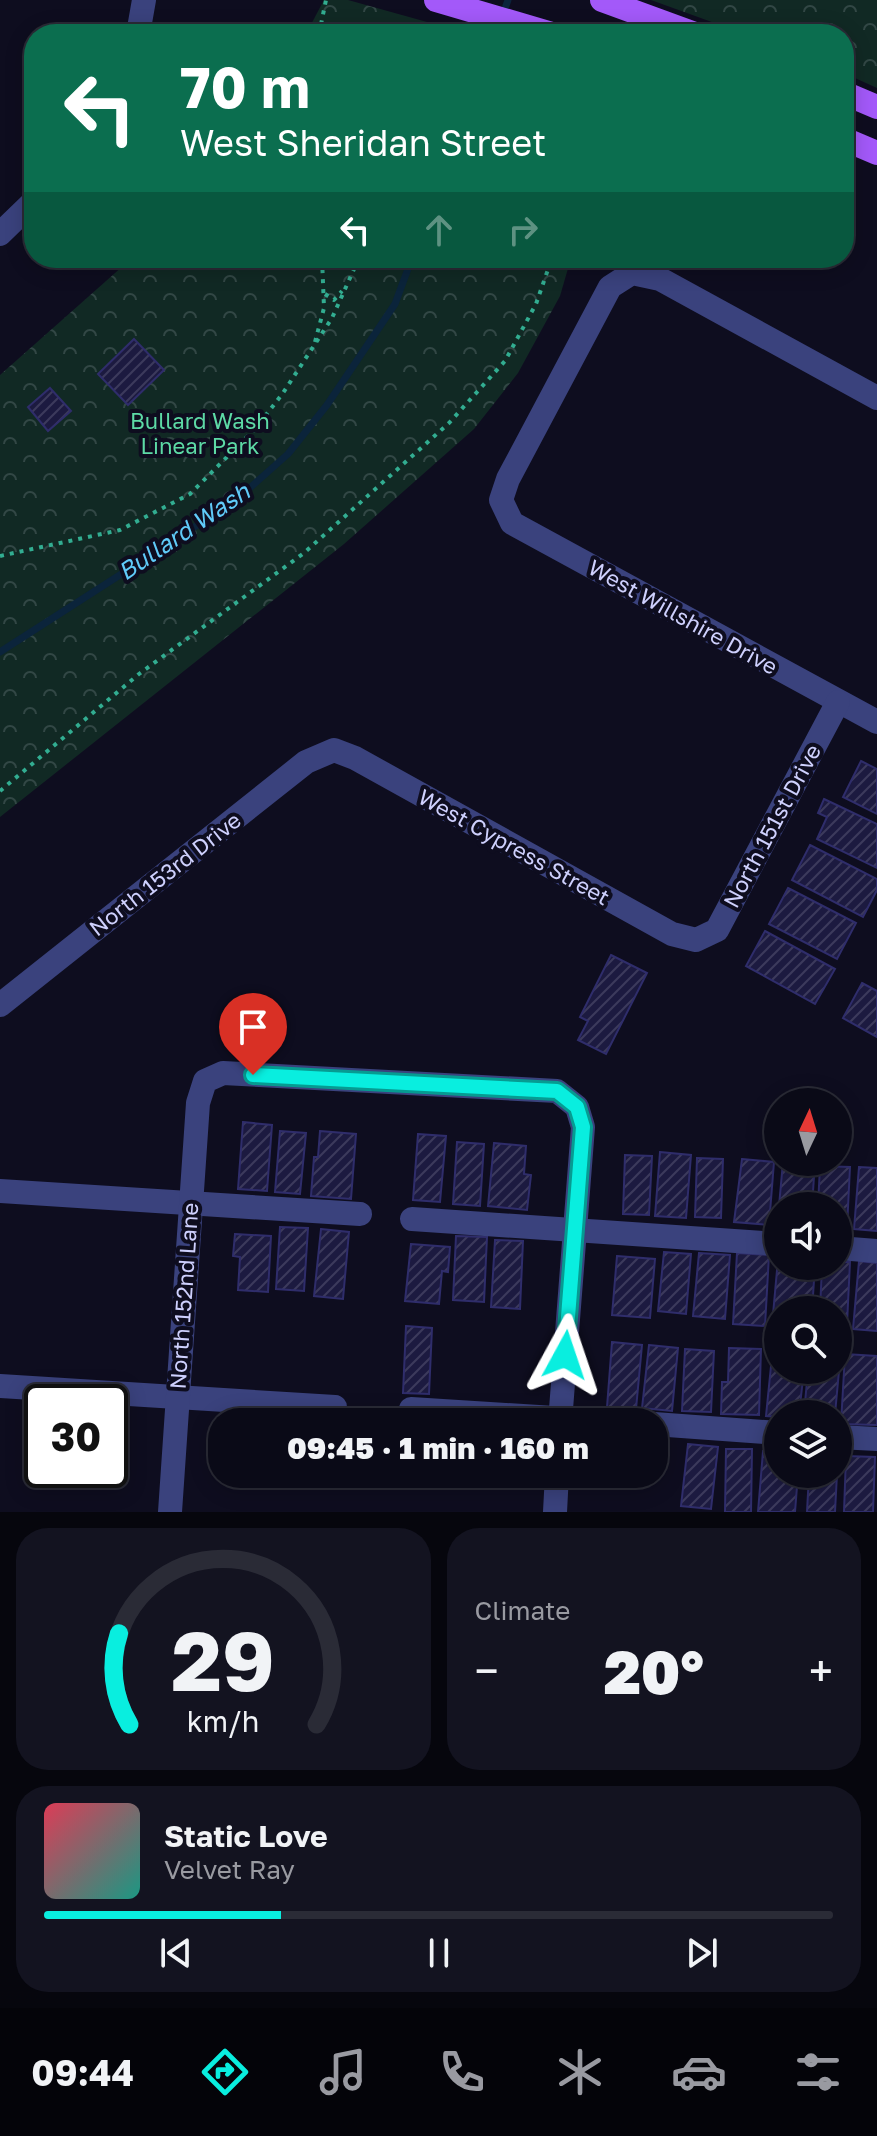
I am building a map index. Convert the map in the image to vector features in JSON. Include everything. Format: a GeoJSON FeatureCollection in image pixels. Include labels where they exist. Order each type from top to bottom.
{"type":"FeatureCollection","features":[{"type":"Feature","properties":{"kind":"main road"},"geometry":{"type":"LineString","coordinates":[[436,0],[518,24]]}},
{"type":"Feature","properties":{"kind":"main road"},"geometry":{"type":"LineString","coordinates":[[602,0],[668,24]]}},
{"type":"Feature","properties":{"kind":"main road"},"geometry":{"type":"LineString","coordinates":[[854,97],[877,107]]}},
{"type":"Feature","properties":{"kind":"main road"},"geometry":{"type":"LineString","coordinates":[[854,143],[877,153]]}},
{"type":"Feature","properties":{"kind":"street"},"geometry":{"type":"LineString","coordinates":[[140,24],[144,0]]}},
{"type":"Feature","properties":{"kind":"street"},"geometry":{"type":"LineString","coordinates":[[0,234],[24,211]]}},
{"type":"Feature","properties":{"kind":"street","name":"West Willshire Drive"},"geometry":{"type":"LineString","coordinates":[[877,398],[660,279],[632,273],[610,287],[508,479],[501,500],[512,523],[877,722]]}},
{"type":"Feature","properties":{"kind":"street","name":"North 151st Drive"},"geometry":{"type":"LineString","coordinates":[[696,940],[717,930],[838,702]]}},
{"type":"Feature","properties":{"kind":"street","name":"West Cypress Street"},"geometry":{"type":"LineString","coordinates":[[334,750],[355,758],[672,934],[696,940]]}},
{"type":"Feature","properties":{"kind":"street","name":"North 153rd Drive"},"geometry":{"type":"LineString","coordinates":[[0,1005],[306,762],[334,750]]}},
{"type":"Feature","properties":{"kind":"street","name":"North 152nd Lane"},"geometry":{"type":"LineString","coordinates":[[170,1512],[198,1103],[205,1081],[223,1073],[557,1091],[577,1107],[583,1127],[575,1230]]}},
{"type":"Feature","properties":{"kind":"street"},"geometry":{"type":"LineString","coordinates":[[0,1191],[360,1214]]}},
{"type":"Feature","properties":{"kind":"street"},"geometry":{"type":"LineString","coordinates":[[412,1219],[764,1243]]}},
{"type":"Feature","properties":{"kind":"street"},"geometry":{"type":"LineString","coordinates":[[561,1408],[575,1230]]}},
{"type":"Feature","properties":{"kind":"street"},"geometry":{"type":"LineString","coordinates":[[852,1249],[877,1251]]}},
{"type":"Feature","properties":{"kind":"street"},"geometry":{"type":"LineString","coordinates":[[0,1386],[335,1407]]}},
{"type":"Feature","properties":{"kind":"street"},"geometry":{"type":"LineString","coordinates":[[668,1425],[764,1432]]}},
{"type":"Feature","properties":{"kind":"street"},"geometry":{"type":"LineString","coordinates":[[852,1438],[877,1439]]}},
{"type":"Feature","properties":{"kind":"street"},"geometry":{"type":"LineString","coordinates":[[555,1512],[556,1488]]}},
{"type":"Feature","properties":{"kind":"path"},"geometry":{"type":"LineString","coordinates":[[321,24],[326,0]]}},
{"type":"Feature","properties":{"kind":"path"},"geometry":{"type":"LineString","coordinates":[[313,349],[324,308],[323,268]]}},
{"type":"Feature","properties":{"kind":"path"},"geometry":{"type":"LineString","coordinates":[[0,556],[120,530],[190,494],[256,428],[283,393],[332,318],[355,268]]}},
{"type":"Feature","properties":{"kind":"path"},"geometry":{"type":"LineString","coordinates":[[0,791],[139,674],[304,553],[449,423],[505,361],[536,304],[549,268]]}},
{"type":"Feature","properties":{"kind":"path"},"geometry":{"type":"LineString","coordinates":[[324,294],[334,300],[347,286]]}},
{"type":"Feature","properties":{"kind":"green space"},"geometry":{"type":"Polygon","coordinates":[[[324,0],[348,0],[434,24],[311,24],[324,0]]]}},
{"type":"Feature","properties":{"kind":"green space"},"geometry":{"type":"Polygon","coordinates":[[[651,0],[877,0],[877,88],[854,78],[854,24],[717,24],[651,0]]]}},
{"type":"Feature","properties":{"kind":"green space","name":"Bullard Wash Linear Park"},"geometry":{"type":"Polygon","coordinates":[[[121,268],[568,268],[560,296],[518,373],[474,429],[344,544],[0,817],[0,375],[121,268]]]}},
{"type":"Feature","properties":{"kind":"building"},"geometry":{"type":"Polygon","coordinates":[[[134,339],[164,370],[128,405],[98,374],[134,339]]]}},
{"type":"Feature","properties":{"kind":"building"},"geometry":{"type":"Polygon","coordinates":[[[50,388],[71,411],[48,431],[28,407],[50,388]]]}},
{"type":"Feature","properties":{"kind":"building"},"geometry":{"type":"Polygon","coordinates":[[[861,761],[877,769],[877,814],[843,797],[861,761]]]}},
{"type":"Feature","properties":{"kind":"building"},"geometry":{"type":"Polygon","coordinates":[[[824,799],[877,824],[877,868],[817,839],[827,817],[818,813],[824,799]]]}},
{"type":"Feature","properties":{"kind":"building"},"geometry":{"type":"Polygon","coordinates":[[[810,845],[877,879],[877,890],[863,917],[792,880],[810,845]]]}},
{"type":"Feature","properties":{"kind":"building"},"geometry":{"type":"Polygon","coordinates":[[[788,888],[856,923],[837,959],[769,924],[788,888]]]}},
{"type":"Feature","properties":{"kind":"building"},"geometry":{"type":"Polygon","coordinates":[[[765,931],[835,969],[815,1004],[746,966],[765,931]]]}},
{"type":"Feature","properties":{"kind":"building"},"geometry":{"type":"Polygon","coordinates":[[[611,955],[647,973],[606,1054],[578,1040],[588,1021],[580,1017],[611,955]]]}},
{"type":"Feature","properties":{"kind":"building"},"geometry":{"type":"Polygon","coordinates":[[[862,983],[877,991],[877,1037],[843,1018],[862,983]]]}},
{"type":"Feature","properties":{"kind":"building"},"geometry":{"type":"Polygon","coordinates":[[[243,1122],[272,1125],[267,1191],[238,1189],[243,1122]]]}},
{"type":"Feature","properties":{"kind":"building"},"geometry":{"type":"Polygon","coordinates":[[[280,1131],[306,1133],[300,1194],[275,1192],[280,1131]]]}},
{"type":"Feature","properties":{"kind":"building"},"geometry":{"type":"Polygon","coordinates":[[[320,1131],[356,1134],[351,1199],[311,1196],[320,1131]]]}},
{"type":"Feature","properties":{"kind":"building"},"geometry":{"type":"Polygon","coordinates":[[[418,1134],[446,1136],[440,1202],[413,1200],[418,1134]]]}},
{"type":"Feature","properties":{"kind":"building"},"geometry":{"type":"Polygon","coordinates":[[[457,1142],[484,1144],[480,1206],[453,1204],[457,1142]]]}},
{"type":"Feature","properties":{"kind":"building"},"geometry":{"type":"Polygon","coordinates":[[[494,1143],[526,1146],[524,1174],[531,1175],[527,1210],[488,1206],[494,1143]]]}},
{"type":"Feature","properties":{"kind":"building"},"geometry":{"type":"Polygon","coordinates":[[[660,1152],[691,1155],[686,1218],[655,1216],[660,1152]]]}},
{"type":"Feature","properties":{"kind":"building"},"geometry":{"type":"Polygon","coordinates":[[[625,1155],[652,1156],[649,1215],[623,1214],[625,1155]]]}},
{"type":"Feature","properties":{"kind":"building"},"geometry":{"type":"Polygon","coordinates":[[[697,1158],[723,1159],[721,1218],[695,1217],[697,1158]]]}},
{"type":"Feature","properties":{"kind":"building"},"geometry":{"type":"Polygon","coordinates":[[[742,1159],[764,1161],[764,1176],[773,1176],[772,1192],[764,1192],[764,1225],[734,1222],[742,1159]]]}},
{"type":"Feature","properties":{"kind":"building"},"geometry":{"type":"Polygon","coordinates":[[[859,1167],[877,1168],[877,1231],[854,1229],[859,1167]]]}},
{"type":"Feature","properties":{"kind":"building"},"geometry":{"type":"Polygon","coordinates":[[[782,1176],[814,1176],[813,1192],[780,1192],[782,1176]]]}},
{"type":"Feature","properties":{"kind":"building"},"geometry":{"type":"Polygon","coordinates":[[[820,1176],[850,1176],[849,1192],[819,1192],[820,1176]]]}},
{"type":"Feature","properties":{"kind":"building"},"geometry":{"type":"Polygon","coordinates":[[[280,1227],[308,1228],[304,1291],[276,1289],[280,1227]]]}},
{"type":"Feature","properties":{"kind":"building"},"geometry":{"type":"Polygon","coordinates":[[[321,1229],[349,1232],[343,1299],[314,1296],[321,1229]]]}},
{"type":"Feature","properties":{"kind":"building"},"geometry":{"type":"Polygon","coordinates":[[[235,1234],[271,1236],[268,1292],[238,1290],[240,1257],[233,1256],[235,1234]]]}},
{"type":"Feature","properties":{"kind":"building"},"geometry":{"type":"Polygon","coordinates":[[[456,1236],[487,1237],[484,1302],[453,1300],[456,1236]]]}},
{"type":"Feature","properties":{"kind":"building"},"geometry":{"type":"Polygon","coordinates":[[[495,1240],[523,1241],[520,1309],[491,1307],[495,1240]]]}},
{"type":"Feature","properties":{"kind":"building"},"geometry":{"type":"Polygon","coordinates":[[[411,1244],[450,1247],[448,1272],[442,1271],[439,1304],[405,1301],[411,1244]]]}},
{"type":"Feature","properties":{"kind":"building"},"geometry":{"type":"Polygon","coordinates":[[[664,1252],[691,1254],[686,1314],[658,1311],[664,1252]]]}},
{"type":"Feature","properties":{"kind":"building"},"geometry":{"type":"Polygon","coordinates":[[[699,1253],[730,1255],[725,1319],[693,1316],[699,1253]]]}},
{"type":"Feature","properties":{"kind":"building"},"geometry":{"type":"Polygon","coordinates":[[[737,1253],[764,1255],[764,1280],[768,1280],[764,1326],[733,1324],[737,1253]]]}},
{"type":"Feature","properties":{"kind":"building"},"geometry":{"type":"Polygon","coordinates":[[[617,1256],[655,1259],[650,1318],[612,1315],[617,1256]]]}},
{"type":"Feature","properties":{"kind":"building"},"geometry":{"type":"Polygon","coordinates":[[[859,1261],[877,1263],[877,1331],[853,1329],[859,1261]]]}},
{"type":"Feature","properties":{"kind":"building"},"geometry":{"type":"Polygon","coordinates":[[[776,1280],[814,1280],[813,1296],[775,1296],[776,1280]]]}},
{"type":"Feature","properties":{"kind":"building"},"geometry":{"type":"Polygon","coordinates":[[[821,1280],[849,1280],[848,1296],[821,1296],[821,1280]]]}},
{"type":"Feature","properties":{"kind":"building"},"geometry":{"type":"Polygon","coordinates":[[[406,1326],[432,1328],[429,1394],[403,1393],[406,1326]]]}},
{"type":"Feature","properties":{"kind":"building"},"geometry":{"type":"Polygon","coordinates":[[[612,1342],[642,1345],[636,1408],[607,1407],[612,1342]]]}},
{"type":"Feature","properties":{"kind":"building"},"geometry":{"type":"Polygon","coordinates":[[[649,1345],[678,1348],[672,1411],[668,1408],[642,1408],[649,1345]]]}},
{"type":"Feature","properties":{"kind":"building"},"geometry":{"type":"Polygon","coordinates":[[[729,1348],[761,1349],[759,1415],[721,1414],[722,1382],[728,1382],[729,1348]]]}},
{"type":"Feature","properties":{"kind":"building"},"geometry":{"type":"Polygon","coordinates":[[[685,1349],[714,1351],[711,1412],[682,1411],[685,1349]]]}},
{"type":"Feature","properties":{"kind":"building"},"geometry":{"type":"Polygon","coordinates":[[[852,1354],[877,1356],[877,1425],[852,1424],[852,1400],[842,1400],[843,1384],[852,1384],[852,1354]]]}},
{"type":"Feature","properties":{"kind":"building"},"geometry":{"type":"Polygon","coordinates":[[[769,1384],[802,1384],[801,1400],[768,1400],[769,1384]]]}},
{"type":"Feature","properties":{"kind":"building"},"geometry":{"type":"Polygon","coordinates":[[[807,1384],[838,1384],[836,1400],[805,1400],[807,1384]]]}},
{"type":"Feature","properties":{"kind":"building"},"geometry":{"type":"Polygon","coordinates":[[[688,1444],[718,1447],[711,1509],[681,1506],[688,1444]]]}},
{"type":"Feature","properties":{"kind":"building"},"geometry":{"type":"Polygon","coordinates":[[[726,1449],[752,1449],[751,1512],[725,1512],[726,1449]]]}},
{"type":"Feature","properties":{"kind":"building"},"geometry":{"type":"Polygon","coordinates":[[[764,1451],[764,1488],[797,1488],[795,1512],[758,1512],[764,1451]]]}},
{"type":"Feature","properties":{"kind":"building"},"geometry":{"type":"Polygon","coordinates":[[[852,1456],[875,1457],[873,1512],[844,1512],[845,1488],[852,1488],[852,1456]]]}},
{"type":"Feature","properties":{"kind":"building"},"geometry":{"type":"Polygon","coordinates":[[[808,1488],[836,1488],[835,1512],[807,1512],[808,1488]]]}},
{"type":"Feature","properties":{"kind":"waterway","name":"Bullard Wash"},"geometry":{"type":"LineString","coordinates":[[500,24],[508,0]]}},
{"type":"Feature","properties":{"kind":"waterway","name":"Bullard Wash"},"geometry":{"type":"LineString","coordinates":[[0,652],[235,501],[288,454],[327,405],[395,304],[408,268]]}},
{"type":"Feature","properties":{"kind":"route"},"geometry":{"type":"LineString","coordinates":[[253,1075],[557,1091],[577,1107],[583,1127],[565,1355]]}}]}
